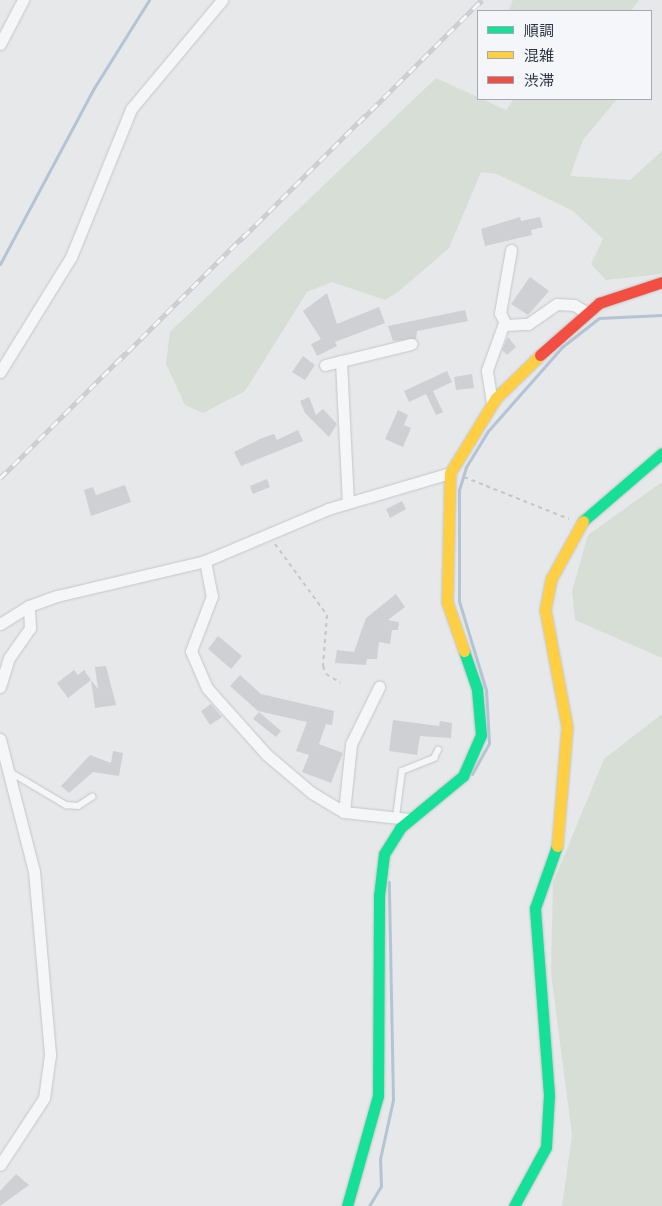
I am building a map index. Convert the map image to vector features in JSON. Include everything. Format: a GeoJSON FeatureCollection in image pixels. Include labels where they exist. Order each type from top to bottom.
{"type":"FeatureCollection","features":[{"type":"Feature","properties":{"kind":"street"},"geometry":{"type":"LineString","coordinates":[[0,44],[23,0]]}},
{"type":"Feature","properties":{"kind":"street"},"geometry":{"type":"LineString","coordinates":[[0,372],[75,249],[131,109],[222,0]]}},
{"type":"Feature","properties":{"kind":"street"},"geometry":{"type":"LineString","coordinates":[[492,403],[486,370],[504,323],[500,313],[509,280],[511,250]]}},
{"type":"Feature","properties":{"kind":"street"},"geometry":{"type":"LineString","coordinates":[[347,1206],[378,1096],[381,865],[392,836],[409,819],[464,776],[482,735],[477,688],[447,602],[450,473],[492,403],[586,312],[599,303],[662,282]]}},
{"type":"Feature","properties":{"kind":"street"},"geometry":{"type":"LineString","coordinates":[[504,323],[528,324],[557,304],[574,305],[586,312]]}},
{"type":"Feature","properties":{"kind":"street"},"geometry":{"type":"LineString","coordinates":[[325,365],[412,344]]}},
{"type":"Feature","properties":{"kind":"street"},"geometry":{"type":"LineString","coordinates":[[341,361],[348,502]]}},
{"type":"Feature","properties":{"kind":"street"},"geometry":{"type":"LineString","coordinates":[[514,1206],[546,1147],[549,1094],[534,908],[559,841],[567,727],[546,610],[551,579],[580,523],[662,453]]}},
{"type":"Feature","properties":{"kind":"street"},"geometry":{"type":"LineString","coordinates":[[0,624],[29,606],[205,561],[348,502],[450,473]]}},
{"type":"Feature","properties":{"kind":"street"},"geometry":{"type":"LineString","coordinates":[[205,561],[212,596],[191,651],[207,688],[267,755],[312,794],[344,812],[409,819]]}},
{"type":"Feature","properties":{"kind":"street"},"geometry":{"type":"LineString","coordinates":[[0,687],[9,658],[30,628],[29,606]]}},
{"type":"Feature","properties":{"kind":"street"},"geometry":{"type":"LineString","coordinates":[[344,812],[351,744],[379,687]]}},
{"type":"Feature","properties":{"kind":"street"},"geometry":{"type":"LineString","coordinates":[[0,739],[34,870],[50,1055],[44,1098],[0,1165]]}},
{"type":"Feature","properties":{"kind":"lane"},"geometry":{"type":"LineString","coordinates":[[396,817],[402,771],[434,758],[438,750]]}},
{"type":"Feature","properties":{"kind":"lane"},"geometry":{"type":"LineString","coordinates":[[7,770],[66,805],[78,806],[92,797]]}},
{"type":"Feature","properties":{"kind":"path"},"geometry":{"type":"LineString","coordinates":[[450,473],[580,523]]}},
{"type":"Feature","properties":{"kind":"path"},"geometry":{"type":"LineString","coordinates":[[268,534],[327,615],[323,666],[326,674],[341,683]]}},
{"type":"Feature","properties":{"kind":"shaded area"},"geometry":{"type":"Polygon","coordinates":[[[513,0],[639,0],[632,10],[508,10],[513,0]]]}},
{"type":"Feature","properties":{"kind":"shaded area"},"geometry":{"type":"Polygon","coordinates":[[[436,78],[477,97],[477,100],[484,100],[506,110],[513,100],[616,100],[583,140],[570,176],[630,180],[662,151],[662,274],[606,280],[591,264],[603,239],[573,211],[497,174],[481,172],[449,248],[398,292],[385,300],[332,282],[307,292],[245,391],[203,413],[185,405],[166,364],[170,332],[436,78]]]}},
{"type":"Feature","properties":{"kind":"shaded area"},"geometry":{"type":"Polygon","coordinates":[[[662,482],[662,658],[575,620],[572,591],[588,535],[662,482]]]}},
{"type":"Feature","properties":{"kind":"shaded area"},"geometry":{"type":"Polygon","coordinates":[[[662,714],[662,1206],[562,1206],[572,1135],[551,973],[553,883],[604,759],[662,714]]]}},
{"type":"Feature","properties":{"kind":"building"},"geometry":{"type":"Polygon","coordinates":[[[520,217],[521,221],[540,217],[543,227],[531,230],[532,235],[485,246],[481,229],[520,217]]]}},
{"type":"Feature","properties":{"kind":"building"},"geometry":{"type":"Polygon","coordinates":[[[530,277],[549,291],[528,315],[511,304],[530,277]]]}},
{"type":"Feature","properties":{"kind":"building"},"geometry":{"type":"Polygon","coordinates":[[[327,293],[337,324],[379,307],[385,323],[335,342],[337,346],[317,356],[311,344],[321,339],[303,311],[327,293]]]}},
{"type":"Feature","properties":{"kind":"building"},"geometry":{"type":"Polygon","coordinates":[[[465,310],[468,321],[417,331],[416,339],[393,341],[388,326],[465,310]]]}},
{"type":"Feature","properties":{"kind":"building"},"geometry":{"type":"Polygon","coordinates":[[[508,337],[516,347],[507,355],[502,350],[508,337]]]}},
{"type":"Feature","properties":{"kind":"building"},"geometry":{"type":"Polygon","coordinates":[[[303,356],[315,365],[305,380],[292,372],[303,356]]]}},
{"type":"Feature","properties":{"kind":"building"},"geometry":{"type":"Polygon","coordinates":[[[447,371],[452,382],[433,391],[443,412],[436,415],[426,394],[409,402],[404,391],[447,371]]]}},
{"type":"Feature","properties":{"kind":"building"},"geometry":{"type":"Polygon","coordinates":[[[472,374],[474,388],[456,390],[454,377],[472,374]]]}},
{"type":"Feature","properties":{"kind":"building"},"geometry":{"type":"Polygon","coordinates":[[[309,397],[316,415],[323,409],[337,424],[329,437],[305,413],[300,401],[309,397]]]}},
{"type":"Feature","properties":{"kind":"building"},"geometry":{"type":"Polygon","coordinates":[[[398,410],[408,415],[404,425],[411,428],[403,447],[385,439],[398,410]]]}},
{"type":"Feature","properties":{"kind":"building"},"geometry":{"type":"Polygon","coordinates":[[[298,430],[303,441],[241,466],[234,452],[262,438],[274,434],[277,440],[298,430]]]}},
{"type":"Feature","properties":{"kind":"building"},"geometry":{"type":"Polygon","coordinates":[[[267,479],[270,487],[253,494],[250,486],[267,479]]]}},
{"type":"Feature","properties":{"kind":"building"},"geometry":{"type":"Polygon","coordinates":[[[125,485],[131,502],[91,516],[84,490],[93,487],[96,495],[125,485]]]}},
{"type":"Feature","properties":{"kind":"building"},"geometry":{"type":"Polygon","coordinates":[[[402,501],[406,509],[390,518],[386,509],[402,501]]]}},
{"type":"Feature","properties":{"kind":"building"},"geometry":{"type":"Polygon","coordinates":[[[396,594],[405,607],[388,620],[399,622],[398,630],[392,630],[390,644],[379,642],[377,659],[367,659],[366,665],[335,663],[337,650],[354,652],[366,618],[396,594]]]}},
{"type":"Feature","properties":{"kind":"building"},"geometry":{"type":"Polygon","coordinates":[[[218,636],[242,656],[231,669],[208,649],[218,636]]]}},
{"type":"Feature","properties":{"kind":"building"},"geometry":{"type":"Polygon","coordinates":[[[106,666],[116,705],[95,708],[91,680],[98,689],[95,667],[106,666]]]}},
{"type":"Feature","properties":{"kind":"building"},"geometry":{"type":"Polygon","coordinates":[[[74,670],[78,675],[84,670],[91,680],[68,698],[57,683],[74,670]]]}},
{"type":"Feature","properties":{"kind":"building"},"geometry":{"type":"Polygon","coordinates":[[[240,675],[261,694],[334,711],[332,725],[326,724],[319,744],[343,753],[331,783],[302,772],[309,755],[296,751],[307,722],[258,711],[230,686],[240,675]]]}},
{"type":"Feature","properties":{"kind":"building"},"geometry":{"type":"Polygon","coordinates":[[[211,704],[222,717],[210,725],[201,711],[211,704]]]}},
{"type":"Feature","properties":{"kind":"building"},"geometry":{"type":"Polygon","coordinates":[[[259,712],[281,731],[276,737],[253,719],[259,712]]]}},
{"type":"Feature","properties":{"kind":"building"},"geometry":{"type":"Polygon","coordinates":[[[393,720],[439,726],[440,721],[452,723],[451,738],[420,736],[417,755],[389,751],[393,720]]]}},
{"type":"Feature","properties":{"kind":"building"},"geometry":{"type":"Polygon","coordinates":[[[113,751],[123,753],[119,776],[93,772],[69,793],[61,786],[90,755],[111,763],[113,751]]]}},
{"type":"Feature","properties":{"kind":"building"},"geometry":{"type":"Polygon","coordinates":[[[16,1174],[29,1185],[0,1206],[0,1191],[16,1174]]]}},
{"type":"Feature","properties":{"kind":"waterway"},"geometry":{"type":"LineString","coordinates":[[0,264],[94,88],[149,0]]}},
{"type":"Feature","properties":{"kind":"waterway"},"geometry":{"type":"LineString","coordinates":[[472,774],[489,743],[486,690],[459,601],[459,490],[466,467],[488,431],[562,347],[599,318],[662,315]]}},
{"type":"Feature","properties":{"kind":"waterway"},"geometry":{"type":"LineString","coordinates":[[369,1206],[381,1186],[380,1159],[393,1100],[389,882]]}},
{"type":"Feature","properties":{"kind":"railway"},"geometry":{"type":"LineString","coordinates":[[0,478],[482,0]]}},
{"type":"Feature","properties":{"kind":"traffic: fast"},"geometry":{"type":"LineString","coordinates":[[583,521],[662,453]]}},
{"type":"Feature","properties":{"kind":"traffic: fast"},"geometry":{"type":"LineString","coordinates":[[347,1206],[378,1096],[379,896],[384,854],[400,828],[463,776],[481,735],[477,689],[464,651]]}},
{"type":"Feature","properties":{"kind":"traffic: fast"},"geometry":{"type":"LineString","coordinates":[[514,1206],[546,1147],[549,1095],[535,908],[557,846]]}},
{"type":"Feature","properties":{"kind":"traffic: slow"},"geometry":{"type":"LineString","coordinates":[[464,651],[447,602],[450,473],[496,398],[540,355]]}},
{"type":"Feature","properties":{"kind":"traffic: slow"},"geometry":{"type":"LineString","coordinates":[[557,846],[567,727],[545,610],[551,579],[583,521]]}},
{"type":"Feature","properties":{"kind":"traffic: jam"},"geometry":{"type":"LineString","coordinates":[[540,355],[599,303],[662,282]]}}]}
